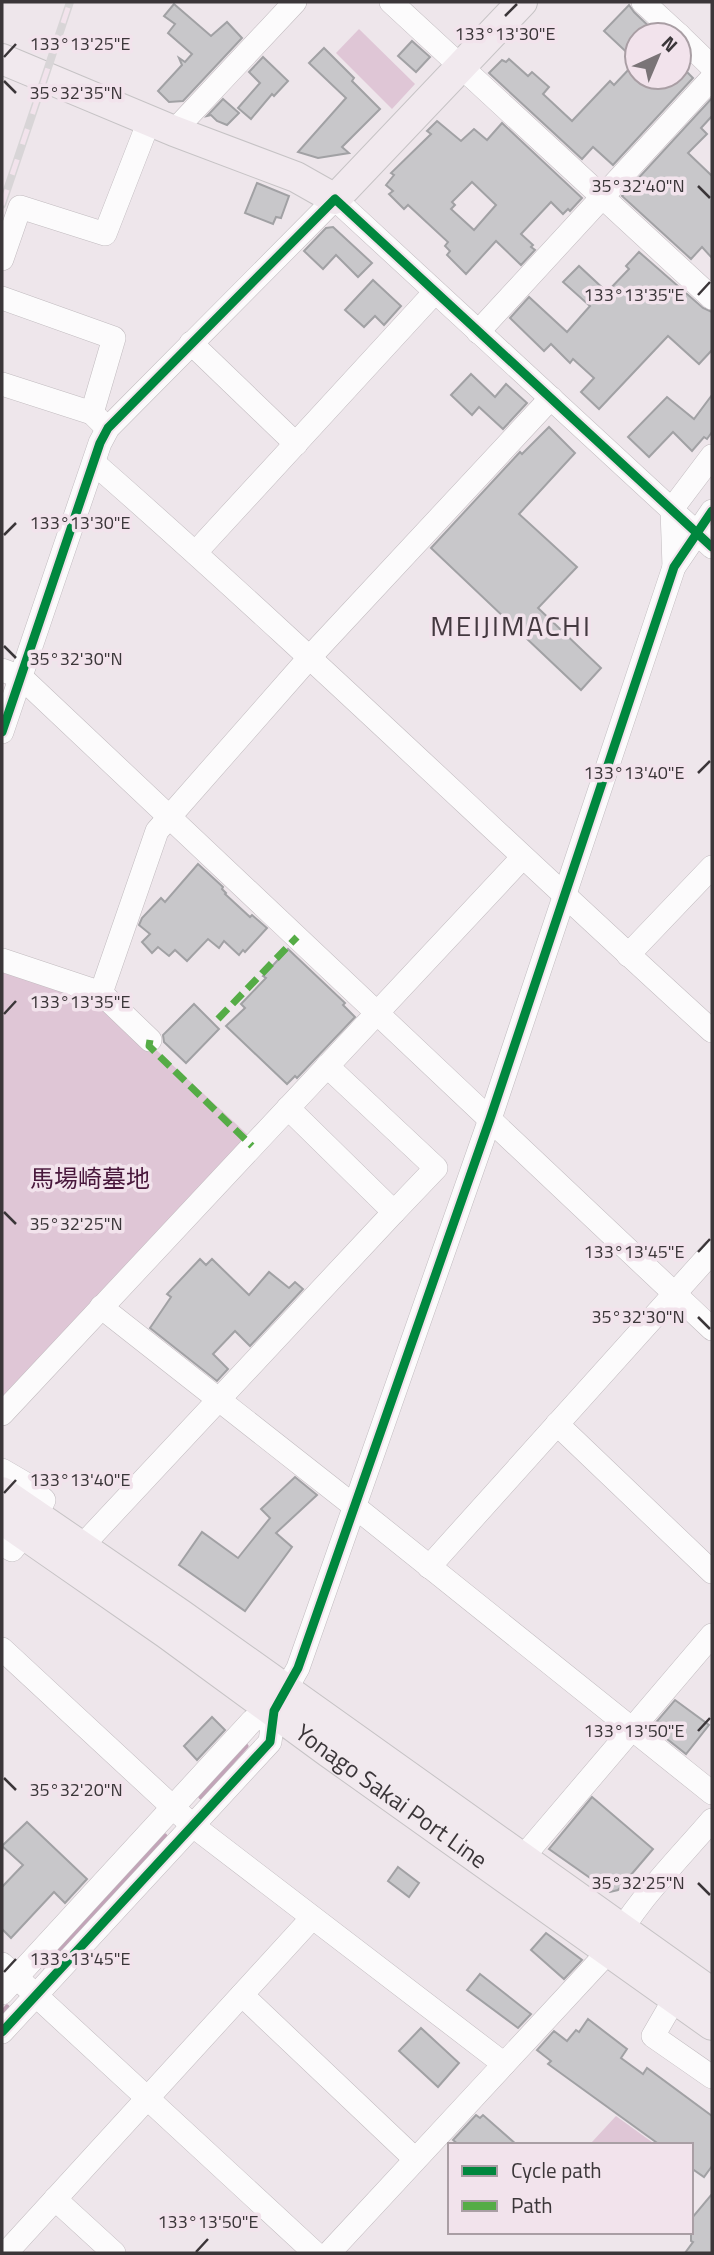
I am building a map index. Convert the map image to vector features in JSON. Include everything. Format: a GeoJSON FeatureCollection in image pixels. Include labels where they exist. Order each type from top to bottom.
{"type":"FeatureCollection","features":[{"type":"Feature","properties":{"kind":"main road"},"geometry":{"type":"LineString","coordinates":[[2,59],[161,126],[296,177],[335,199],[522,2]]}},
{"type":"Feature","properties":{"kind":"main road","name":"Yonago Sakai Port Line"},"geometry":{"type":"LineString","coordinates":[[2,1492],[16,1528],[166,1633],[280,1701],[523,1857],[615,1939],[675,1998],[712,2025]]}},
{"type":"Feature","properties":{"kind":"main road","name":"Yonago Sakai Port Line"},"geometry":{"type":"LineString","coordinates":[[16,1528],[82,1546],[280,1701],[615,1939],[712,1993]]}},
{"type":"Feature","properties":{"kind":"street"},"geometry":{"type":"LineString","coordinates":[[2,259],[20,207],[105,234],[161,126],[295,2]]}},
{"type":"Feature","properties":{"kind":"street"},"geometry":{"type":"LineString","coordinates":[[391,2],[712,299]]}},
{"type":"Feature","properties":{"kind":"street"},"geometry":{"type":"LineString","coordinates":[[643,2],[664,21]]}},
{"type":"Feature","properties":{"kind":"street"},"geometry":{"type":"LineString","coordinates":[[693,48],[712,66]]}},
{"type":"Feature","properties":{"kind":"street"},"geometry":{"type":"LineString","coordinates":[[478,332],[712,78]]}},
{"type":"Feature","properties":{"kind":"street"},"geometry":{"type":"LineString","coordinates":[[100,421],[191,343],[335,199],[704,540]]}},
{"type":"Feature","properties":{"kind":"street"},"geometry":{"type":"LineString","coordinates":[[196,552],[435,292]]}},
{"type":"Feature","properties":{"kind":"street"},"geometry":{"type":"LineString","coordinates":[[2,298],[114,338],[100,421],[100,443],[11,674],[2,732]]}},
{"type":"Feature","properties":{"kind":"street"},"geometry":{"type":"LineString","coordinates":[[191,343],[296,444]]}},
{"type":"Feature","properties":{"kind":"street"},"geometry":{"type":"LineString","coordinates":[[2,384],[100,421]]}},
{"type":"Feature","properties":{"kind":"street"},"geometry":{"type":"LineString","coordinates":[[101,993],[157,831],[309,659],[551,398]]}},
{"type":"Feature","properties":{"kind":"street"},"geometry":{"type":"LineString","coordinates":[[2,2032],[270,1742],[280,1701],[298,1668],[490,1119],[674,567],[672,509],[712,456]]}},
{"type":"Feature","properties":{"kind":"street"},"geometry":{"type":"LineString","coordinates":[[94,463],[196,552],[522,858],[712,1031]]}},
{"type":"Feature","properties":{"kind":"street"},"geometry":{"type":"LineString","coordinates":[[674,567],[704,540],[712,512]]}},
{"type":"Feature","properties":{"kind":"street"},"geometry":{"type":"LineString","coordinates":[[11,674],[378,1012],[712,1329]]}},
{"type":"Feature","properties":{"kind":"street"},"geometry":{"type":"LineString","coordinates":[[2,1414],[522,858]]}},
{"type":"Feature","properties":{"kind":"street"},"geometry":{"type":"LineString","coordinates":[[628,955],[712,867]]}},
{"type":"Feature","properties":{"kind":"street"},"geometry":{"type":"LineString","coordinates":[[2,960],[101,993],[150,1040]]}},
{"type":"Feature","properties":{"kind":"street"},"geometry":{"type":"LineString","coordinates":[[82,1546],[436,1168],[327,1066]]}},
{"type":"Feature","properties":{"kind":"street"},"geometry":{"type":"LineString","coordinates":[[288,1108],[394,1212]]}},
{"type":"Feature","properties":{"kind":"street"},"geometry":{"type":"LineString","coordinates":[[429,1567],[712,1252]]}},
{"type":"Feature","properties":{"kind":"street"},"geometry":{"type":"LineString","coordinates":[[101,1307],[712,1793]]}},
{"type":"Feature","properties":{"kind":"street"},"geometry":{"type":"LineString","coordinates":[[558,1424],[712,1572]]}},
{"type":"Feature","properties":{"kind":"street"},"geometry":{"type":"LineString","coordinates":[[2,1470],[26,1484],[44,1500],[16,1528]]}},
{"type":"Feature","properties":{"kind":"street"},"geometry":{"type":"LineString","coordinates":[[523,1857],[712,1635]]}},
{"type":"Feature","properties":{"kind":"street"},"geometry":{"type":"LineString","coordinates":[[2,1649],[192,1825],[504,2064]]}},
{"type":"Feature","properties":{"kind":"street"},"geometry":{"type":"LineString","coordinates":[[280,1701],[253,1721],[6,1978],[35,1995],[315,2253]]}},
{"type":"Feature","properties":{"kind":"street"},"geometry":{"type":"LineString","coordinates":[[329,2253],[504,2064],[615,1939],[635,1909],[712,1820]]}},
{"type":"Feature","properties":{"kind":"street"},"geometry":{"type":"LineString","coordinates":[[6,2253],[312,1918]]}},
{"type":"Feature","properties":{"kind":"street"},"geometry":{"type":"LineString","coordinates":[[242,1996],[415,2158]]}},
{"type":"Feature","properties":{"kind":"street"},"geometry":{"type":"LineString","coordinates":[[675,1998],[653,2036],[712,2077]]}},
{"type":"Feature","properties":{"kind":"street"},"geometry":{"type":"LineString","coordinates":[[55,2199],[114,2253]]}},
{"type":"Feature","properties":{"kind":"green space"},"geometry":{"type":"Polygon","coordinates":[[[359,29],[415,84],[392,109],[336,53],[359,29]]]}},
{"type":"Feature","properties":{"kind":"green space","name":"馬場崎墓地"},"geometry":{"type":"Polygon","coordinates":[[[2,968],[97,1000],[152,1046],[248,1135],[2,1402],[2,968]]]}},
{"type":"Feature","properties":{"kind":"green space"},"geometry":{"type":"Polygon","coordinates":[[[616,2116],[653,2143],[593,2143],[616,2116]]]}},
{"type":"Feature","properties":{"kind":"building"},"geometry":{"type":"Polygon","coordinates":[[[174,4],[211,36],[227,22],[242,38],[183,101],[169,102],[158,91],[182,65],[179,58],[185,62],[192,54],[168,33],[175,24],[164,16],[174,4]]]}},
{"type":"Feature","properties":{"kind":"building"},"geometry":{"type":"Polygon","coordinates":[[[629,5],[643,21],[623,21],[623,49],[604,31],[629,5]]]}},
{"type":"Feature","properties":{"kind":"building"},"geometry":{"type":"Polygon","coordinates":[[[412,41],[430,57],[416,72],[398,56],[412,41]]]}},
{"type":"Feature","properties":{"kind":"building"},"geometry":{"type":"Polygon","coordinates":[[[324,48],[380,109],[342,147],[349,153],[318,158],[298,152],[346,98],[309,63],[324,48]]]}},
{"type":"Feature","properties":{"kind":"building"},"geometry":{"type":"Polygon","coordinates":[[[263,57],[288,81],[274,96],[272,94],[251,119],[238,108],[260,83],[249,72],[263,57]]]}},
{"type":"Feature","properties":{"kind":"building"},"geometry":{"type":"Polygon","coordinates":[[[509,59],[528,76],[532,72],[549,87],[543,94],[572,121],[610,81],[614,85],[623,75],[623,91],[681,91],[613,165],[593,147],[582,159],[489,73],[502,60],[506,62],[509,59]]]}},
{"type":"Feature","properties":{"kind":"building"},"geometry":{"type":"Polygon","coordinates":[[[712,98],[712,116],[701,128],[707,134],[688,153],[712,176],[712,258],[702,247],[691,259],[622,196],[712,98]]]}},
{"type":"Feature","properties":{"kind":"building"},"geometry":{"type":"Polygon","coordinates":[[[223,99],[239,113],[227,125],[211,115],[207,116],[223,99]]]}},
{"type":"Feature","properties":{"kind":"building"},"geometry":{"type":"Polygon","coordinates":[[[437,121],[461,141],[474,129],[487,140],[502,123],[582,198],[570,211],[568,209],[563,214],[551,202],[521,234],[535,250],[521,265],[496,241],[466,274],[447,255],[450,251],[445,246],[448,242],[408,205],[404,209],[389,194],[393,191],[386,185],[394,175],[391,173],[431,134],[427,131],[437,121]],[[472,182],[452,202],[455,205],[451,209],[474,230],[496,205],[472,182]]]}},
{"type":"Feature","properties":{"kind":"building"},"geometry":{"type":"Polygon","coordinates":[[[257,183],[289,196],[281,218],[276,217],[273,224],[245,213],[257,183]]]}},
{"type":"Feature","properties":{"kind":"building"},"geometry":{"type":"Polygon","coordinates":[[[333,227],[372,263],[358,277],[336,255],[323,269],[304,251],[326,228],[333,227]]]}},
{"type":"Feature","properties":{"kind":"building"},"geometry":{"type":"Polygon","coordinates":[[[639,252],[703,308],[712,312],[712,350],[699,364],[668,336],[599,409],[581,392],[594,378],[573,359],[570,363],[551,344],[544,351],[510,318],[529,297],[567,332],[590,306],[563,282],[579,266],[607,292],[629,269],[626,266],[639,252]]]}},
{"type":"Feature","properties":{"kind":"building"},"geometry":{"type":"Polygon","coordinates":[[[373,280],[401,306],[384,325],[375,316],[364,327],[345,310],[373,280]]]}},
{"type":"Feature","properties":{"kind":"building"},"geometry":{"type":"Polygon","coordinates":[[[471,374],[495,397],[506,384],[527,403],[503,429],[479,407],[472,415],[451,395],[471,374]]]}},
{"type":"Feature","properties":{"kind":"building"},"geometry":{"type":"Polygon","coordinates":[[[712,395],[712,432],[692,451],[673,432],[649,457],[628,437],[667,397],[694,419],[712,395]]]}},
{"type":"Feature","properties":{"kind":"building"},"geometry":{"type":"Polygon","coordinates":[[[549,427],[575,453],[519,514],[577,567],[538,608],[601,668],[581,690],[431,548],[520,452],[522,454],[549,427]]]}},
{"type":"Feature","properties":{"kind":"building"},"geometry":{"type":"Polygon","coordinates":[[[198,864],[223,887],[225,894],[250,917],[252,915],[267,928],[239,955],[224,941],[219,948],[208,939],[187,961],[175,950],[169,956],[158,947],[152,953],[142,942],[150,934],[139,925],[142,918],[161,898],[165,902],[198,864]]]}},
{"type":"Feature","properties":{"kind":"building"},"geometry":{"type":"Polygon","coordinates":[[[288,949],[345,1003],[343,1005],[355,1017],[297,1078],[295,1076],[287,1084],[226,1026],[245,1008],[241,1004],[266,978],[263,976],[288,949]]]}},
{"type":"Feature","properties":{"kind":"building"},"geometry":{"type":"Polygon","coordinates":[[[194,1004],[219,1029],[186,1063],[164,1042],[163,1035],[194,1004]]]}},
{"type":"Feature","properties":{"kind":"building"},"geometry":{"type":"Polygon","coordinates":[[[200,1259],[206,1265],[212,1259],[249,1295],[269,1272],[289,1288],[295,1282],[303,1289],[250,1346],[235,1331],[213,1354],[228,1369],[217,1381],[150,1328],[171,1297],[167,1294],[200,1259]]]}},
{"type":"Feature","properties":{"kind":"building"},"geometry":{"type":"Polygon","coordinates":[[[295,1477],[317,1495],[276,1533],[292,1547],[245,1611],[179,1565],[202,1532],[238,1558],[270,1518],[261,1509],[295,1477]]]}},
{"type":"Feature","properties":{"kind":"building"},"geometry":{"type":"Polygon","coordinates":[[[675,1700],[709,1725],[686,1754],[652,1727],[675,1700]]]}},
{"type":"Feature","properties":{"kind":"building"},"geometry":{"type":"Polygon","coordinates":[[[212,1717],[225,1730],[197,1760],[184,1746],[212,1717]]]}},
{"type":"Feature","properties":{"kind":"building"},"geometry":{"type":"Polygon","coordinates":[[[592,1797],[653,1849],[618,1890],[610,1892],[549,1849],[592,1797]]]}},
{"type":"Feature","properties":{"kind":"building"},"geometry":{"type":"Polygon","coordinates":[[[27,1822],[87,1879],[65,1903],[54,1892],[11,1938],[2,1929],[2,1887],[23,1865],[2,1846],[27,1822]]]}},
{"type":"Feature","properties":{"kind":"building"},"geometry":{"type":"Polygon","coordinates":[[[398,1867],[419,1883],[409,1897],[388,1881],[398,1867]]]}},
{"type":"Feature","properties":{"kind":"building"},"geometry":{"type":"Polygon","coordinates":[[[546,1933],[582,1960],[564,1979],[531,1950],[546,1933]]]}},
{"type":"Feature","properties":{"kind":"building"},"geometry":{"type":"Polygon","coordinates":[[[480,1974],[531,2014],[518,2028],[467,1990],[480,1974]]]}},
{"type":"Feature","properties":{"kind":"building"},"geometry":{"type":"Polygon","coordinates":[[[588,2019],[627,2049],[621,2058],[643,2074],[647,2068],[712,2116],[712,2166],[704,2177],[693,2169],[693,2143],[657,2143],[548,2064],[551,2061],[537,2050],[554,2031],[567,2041],[576,2030],[579,2032],[588,2019]]]}},
{"type":"Feature","properties":{"kind":"building"},"geometry":{"type":"Polygon","coordinates":[[[421,2028],[459,2063],[438,2087],[399,2051],[421,2028]]]}},
{"type":"Feature","properties":{"kind":"building"},"geometry":{"type":"Polygon","coordinates":[[[476,2115],[480,2118],[483,2115],[515,2143],[457,2143],[453,2140],[476,2115]]]}},
{"type":"Feature","properties":{"kind":"building"},"geometry":{"type":"Polygon","coordinates":[[[712,2194],[712,2253],[685,2253],[693,2242],[693,2217],[712,2194]]]}},
{"type":"Feature","properties":{"kind":"waterway"},"geometry":{"type":"LineString","coordinates":[[201,1797],[246,1746]]}},
{"type":"Feature","properties":{"kind":"waterway"},"geometry":{"type":"LineString","coordinates":[[44,1966],[165,1836]]}},
{"type":"Feature","properties":{"kind":"waterway"},"geometry":{"type":"LineString","coordinates":[[2,2013],[7,2007]]}},
{"type":"Feature","properties":{"kind":"railway"},"geometry":{"type":"LineString","coordinates":[[2,205],[70,2]]}},
{"type":"Feature","properties":{"kind":"marked path"},"geometry":{"type":"LineString","coordinates":[[218,1019],[297,937]]}},
{"type":"Feature","properties":{"kind":"marked path"},"geometry":{"type":"LineString","coordinates":[[150,1040],[149,1046],[252,1146]]}},
{"type":"Feature","properties":{"kind":"cycle path"},"geometry":{"type":"LineString","coordinates":[[2,732],[100,443],[108,428],[335,199],[712,547]]}},
{"type":"Feature","properties":{"kind":"cycle path"},"geometry":{"type":"LineString","coordinates":[[2,2032],[270,1742],[274,1711],[298,1668],[490,1119],[674,567],[712,511]]}},
{"type":"Feature","properties":{"kind":"district","name":"MEIJIMACHI"},"geometry":{"type":"Point","coordinates":[511,626]}}]}
